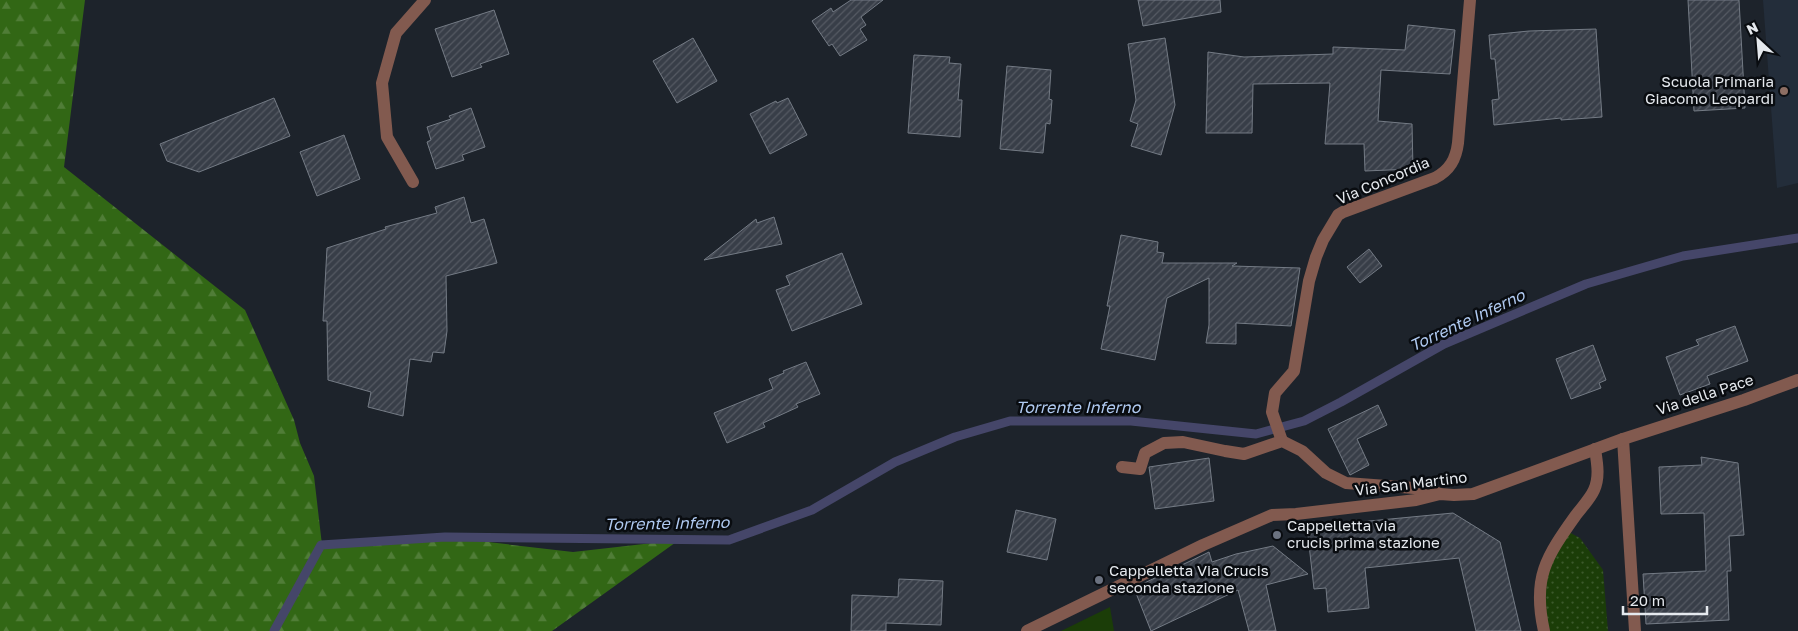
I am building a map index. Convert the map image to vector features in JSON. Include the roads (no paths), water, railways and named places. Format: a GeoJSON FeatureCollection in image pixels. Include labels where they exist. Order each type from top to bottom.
{"type":"FeatureCollection","features":[{"type":"Feature","properties":{"kind":"street"},"geometry":{"type":"LineString","coordinates":[[413,182],[387,138],[382,83],[396,33],[425,0]]}},
{"type":"Feature","properties":{"kind":"street","name":"Via Concordia"},"geometry":{"type":"LineString","coordinates":[[1281,437],[1272,412],[1275,393],[1294,371],[1309,281],[1323,240],[1338,215],[1435,178],[1448,169],[1455,160],[1470,0]]}},
{"type":"Feature","properties":{"kind":"street","name":"Via della Pace"},"geometry":{"type":"LineString","coordinates":[[1623,439],[1744,400],[1798,380]]}},
{"type":"Feature","properties":{"kind":"street"},"geometry":{"type":"LineString","coordinates":[[1122,467],[1140,469],[1145,453],[1164,443],[1183,442],[1244,454],[1281,437],[1302,451],[1326,473],[1346,482],[1414,488],[1440,494]]}},
{"type":"Feature","properties":{"kind":"street"},"geometry":{"type":"LineString","coordinates":[[1623,439],[1632,556],[1635,631]]}},
{"type":"Feature","properties":{"kind":"street","name":"Via San Martino"},"geometry":{"type":"LineString","coordinates":[[1027,631],[1203,545],[1272,515],[1416,500],[1440,494],[1473,494],[1623,439]]}},
{"type":"Feature","properties":{"kind":"street"},"geometry":{"type":"LineString","coordinates":[[1544,631],[1540,602],[1543,571],[1552,549],[1594,490],[1598,469],[1595,449]]}},
{"type":"Feature","properties":{"kind":"waterway","name":"Torrente Inferno"},"geometry":{"type":"LineString","coordinates":[[274,631],[321,545],[445,537],[729,540],[812,510],[895,462],[955,437],[1010,421],[1131,421],[1256,434],[1304,421],[1444,344],[1586,284],[1683,256],[1798,238]]}},
{"type":"Feature","properties":{"kind":"place","name":"Scuola Primaria Giacomo Leopardi"},"geometry":{"type":"Point","coordinates":[1784,91]}},
{"type":"Feature","properties":{"kind":"place","name":"Cappelletta via crucis prima stazione"},"geometry":{"type":"Point","coordinates":[1277,535]}},
{"type":"Feature","properties":{"kind":"place","name":"Cappelletta Via Crucis seconda stazione"},"geometry":{"type":"Point","coordinates":[1099,580]}}]}
